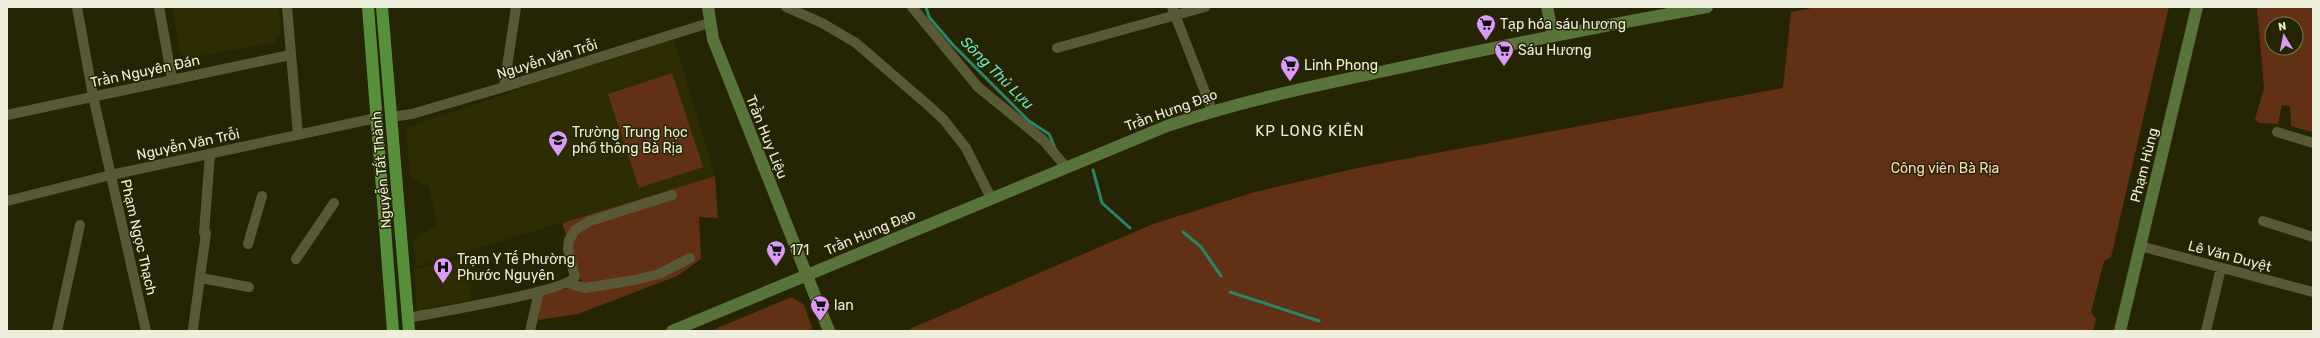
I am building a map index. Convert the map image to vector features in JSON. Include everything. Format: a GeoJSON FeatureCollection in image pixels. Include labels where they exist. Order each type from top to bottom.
{"type":"FeatureCollection","features":[{"type":"Feature","properties":{"kind":"main road","name":"Nguyễn Tất Thành"},"geometry":{"type":"LineString","coordinates":[[368,7],[393,331]]}},
{"type":"Feature","properties":{"kind":"main road","name":"Nguyễn Tất Thành"},"geometry":{"type":"LineString","coordinates":[[382,7],[409,331]]}},
{"type":"Feature","properties":{"kind":"street","name":"Phạm Ngọc Thạch"},"geometry":{"type":"LineString","coordinates":[[78,7],[93,96],[146,331]]}},
{"type":"Feature","properties":{"kind":"street"},"geometry":{"type":"LineString","coordinates":[[159,7],[172,79]]}},
{"type":"Feature","properties":{"kind":"street"},"geometry":{"type":"LineString","coordinates":[[287,7],[298,135]]}},
{"type":"Feature","properties":{"kind":"street"},"geometry":{"type":"LineString","coordinates":[[504,87],[516,7]]}},
{"type":"Feature","properties":{"kind":"street","name":"Trần Huy Liệu"},"geometry":{"type":"LineString","coordinates":[[708,7],[709,23],[713,39],[751,139],[808,275],[829,331]]}},
{"type":"Feature","properties":{"kind":"street"},"geometry":{"type":"LineString","coordinates":[[786,7],[822,23],[856,43],[934,111],[966,148],[992,198]]}},
{"type":"Feature","properties":{"kind":"street"},"geometry":{"type":"LineString","coordinates":[[912,7],[978,87],[1043,140],[1066,167]]}},
{"type":"Feature","properties":{"kind":"street"},"geometry":{"type":"LineString","coordinates":[[1058,48],[1174,11],[1205,7]]}},
{"type":"Feature","properties":{"kind":"street"},"geometry":{"type":"LineString","coordinates":[[1547,7],[1553,35]]}},
{"type":"Feature","properties":{"kind":"street","name":"Trần Hưng Đạo"},"geometry":{"type":"LineString","coordinates":[[672,331],[1166,126],[1212,110],[1277,93],[1553,35],[1707,7]]}},
{"type":"Feature","properties":{"kind":"street","name":"Phạm Hùng"},"geometry":{"type":"LineString","coordinates":[[2120,331],[2198,7]]}},
{"type":"Feature","properties":{"kind":"street"},"geometry":{"type":"LineString","coordinates":[[1174,11],[1212,110]]}},
{"type":"Feature","properties":{"kind":"street","name":"Nguyễn Văn Trỗi"},"geometry":{"type":"LineString","coordinates":[[391,118],[412,114],[504,87],[709,23]]}},
{"type":"Feature","properties":{"kind":"street","name":"Trần Nguyên Đán"},"geometry":{"type":"LineString","coordinates":[[7,115],[290,55]]}},
{"type":"Feature","properties":{"kind":"street","name":"Nguyễn Văn Trỗi"},"geometry":{"type":"LineString","coordinates":[[7,201],[111,175],[376,118]]}},
{"type":"Feature","properties":{"kind":"street"},"geometry":{"type":"LineString","coordinates":[[2278,132],[2313,142]]}},
{"type":"Feature","properties":{"kind":"street"},"geometry":{"type":"LineString","coordinates":[[192,329],[201,278],[210,154]]}},
{"type":"Feature","properties":{"kind":"street"},"geometry":{"type":"LineString","coordinates":[[408,318],[539,292],[568,283],[575,277],[568,249],[569,240],[575,230],[590,221],[672,195]]}},
{"type":"Feature","properties":{"kind":"street"},"geometry":{"type":"LineString","coordinates":[[248,244],[262,196]]}},
{"type":"Feature","properties":{"kind":"street"},"geometry":{"type":"LineString","coordinates":[[296,259],[334,203]]}},
{"type":"Feature","properties":{"kind":"street"},"geometry":{"type":"LineString","coordinates":[[2263,221],[2313,237]]}},
{"type":"Feature","properties":{"kind":"street"},"geometry":{"type":"LineString","coordinates":[[58,331],[80,224]]}},
{"type":"Feature","properties":{"kind":"street","name":"Lê Văn Duyệt"},"geometry":{"type":"LineString","coordinates":[[2140,246],[2313,292]]}},
{"type":"Feature","properties":{"kind":"street"},"geometry":{"type":"LineString","coordinates":[[568,283],[585,288],[635,280],[659,274],[690,258]]}},
{"type":"Feature","properties":{"kind":"street"},"geometry":{"type":"LineString","coordinates":[[2206,331],[2221,268]]}},
{"type":"Feature","properties":{"kind":"street"},"geometry":{"type":"LineString","coordinates":[[201,278],[249,287]]}},
{"type":"Feature","properties":{"kind":"street"},"geometry":{"type":"LineString","coordinates":[[530,331],[539,292]]}},
{"type":"Feature","properties":{"kind":"shaded area"},"geometry":{"type":"Polygon","coordinates":[[[172,7],[279,7],[281,34],[275,42],[189,58],[181,54],[172,7]]]}},
{"type":"Feature","properties":{"kind":"shaded area","name":"Trường Trung học phổ thông Bà Rịa"},"geometry":{"type":"Polygon","coordinates":[[[673,36],[715,176],[416,267],[413,239],[437,225],[429,187],[410,177],[406,128],[673,36]]]}},
{"type":"Feature","properties":{"kind":"shaded area","name":"Trạm Y Tế Phường Phước Nguyên"},"geometry":{"type":"Polygon","coordinates":[[[472,256],[471,300],[417,310],[414,269],[472,256]]]}},
{"type":"Feature","properties":{"kind":"green space","name":"Công viên Bà Rịa"},"geometry":{"type":"Polygon","coordinates":[[[1817,7],[2169,7],[2111,257],[2104,261],[2091,312],[2096,319],[2093,331],[905,331],[1153,224],[1255,192],[1362,167],[1783,88],[1791,12],[1817,7]]]}},
{"type":"Feature","properties":{"kind":"green space"},"geometry":{"type":"Polygon","coordinates":[[[2257,7],[2313,7],[2312,132],[2291,126],[2290,106],[2282,105],[2278,124],[2259,123],[2255,119],[2264,88],[2257,7]]]}},
{"type":"Feature","properties":{"kind":"green space"},"geometry":{"type":"Polygon","coordinates":[[[672,73],[703,167],[639,188],[608,94],[672,73]]]}},
{"type":"Feature","properties":{"kind":"green space"},"geometry":{"type":"Polygon","coordinates":[[[715,176],[718,218],[699,217],[701,259],[677,276],[578,314],[538,320],[543,294],[583,285],[562,223],[715,176]]]}},
{"type":"Feature","properties":{"kind":"green space"},"geometry":{"type":"Polygon","coordinates":[[[792,297],[804,305],[813,331],[710,331],[792,297]]]}},
{"type":"Feature","properties":{"kind":"waterway","name":"Sông Thủ Lựu"},"geometry":{"type":"LineString","coordinates":[[926,7],[929,17],[953,45],[1029,121],[1049,134],[1055,148]]}},
{"type":"Feature","properties":{"kind":"waterway","name":"Sông Thủ Lựu"},"geometry":{"type":"LineString","coordinates":[[1093,170],[1102,203],[1130,228]]}},
{"type":"Feature","properties":{"kind":"waterway","name":"Sông Thủ Lựu"},"geometry":{"type":"LineString","coordinates":[[1183,232],[1201,247],[1221,276]]}},
{"type":"Feature","properties":{"kind":"waterway","name":"Sông Thủ Lựu"},"geometry":{"type":"LineString","coordinates":[[1230,292],[1319,321]]}},
{"type":"Feature","properties":{"kind":"place","name":"Tạp hóa sáu hương"},"geometry":{"type":"Point","coordinates":[1486,41]}},
{"type":"Feature","properties":{"kind":"place","name":"Sáu Hương"},"geometry":{"type":"Point","coordinates":[1504,67]}},
{"type":"Feature","properties":{"kind":"place","name":"Linh Phong"},"geometry":{"type":"Point","coordinates":[1290,82]}},
{"type":"Feature","properties":{"kind":"place","name":"Trường Trung học phổ thông Bà Rịa"},"geometry":{"type":"Point","coordinates":[558,157]}},
{"type":"Feature","properties":{"kind":"place","name":"171"},"geometry":{"type":"Point","coordinates":[776,267]}},
{"type":"Feature","properties":{"kind":"place","name":"Trạm Y Tế Phường Phước Nguyên"},"geometry":{"type":"Point","coordinates":[443,284]}},
{"type":"Feature","properties":{"kind":"place","name":"lan"},"geometry":{"type":"Point","coordinates":[820,322]}},
{"type":"Feature","properties":{"kind":"district","name":"KP LONG KIÊN"},"geometry":{"type":"Point","coordinates":[1310,131]}}]}
